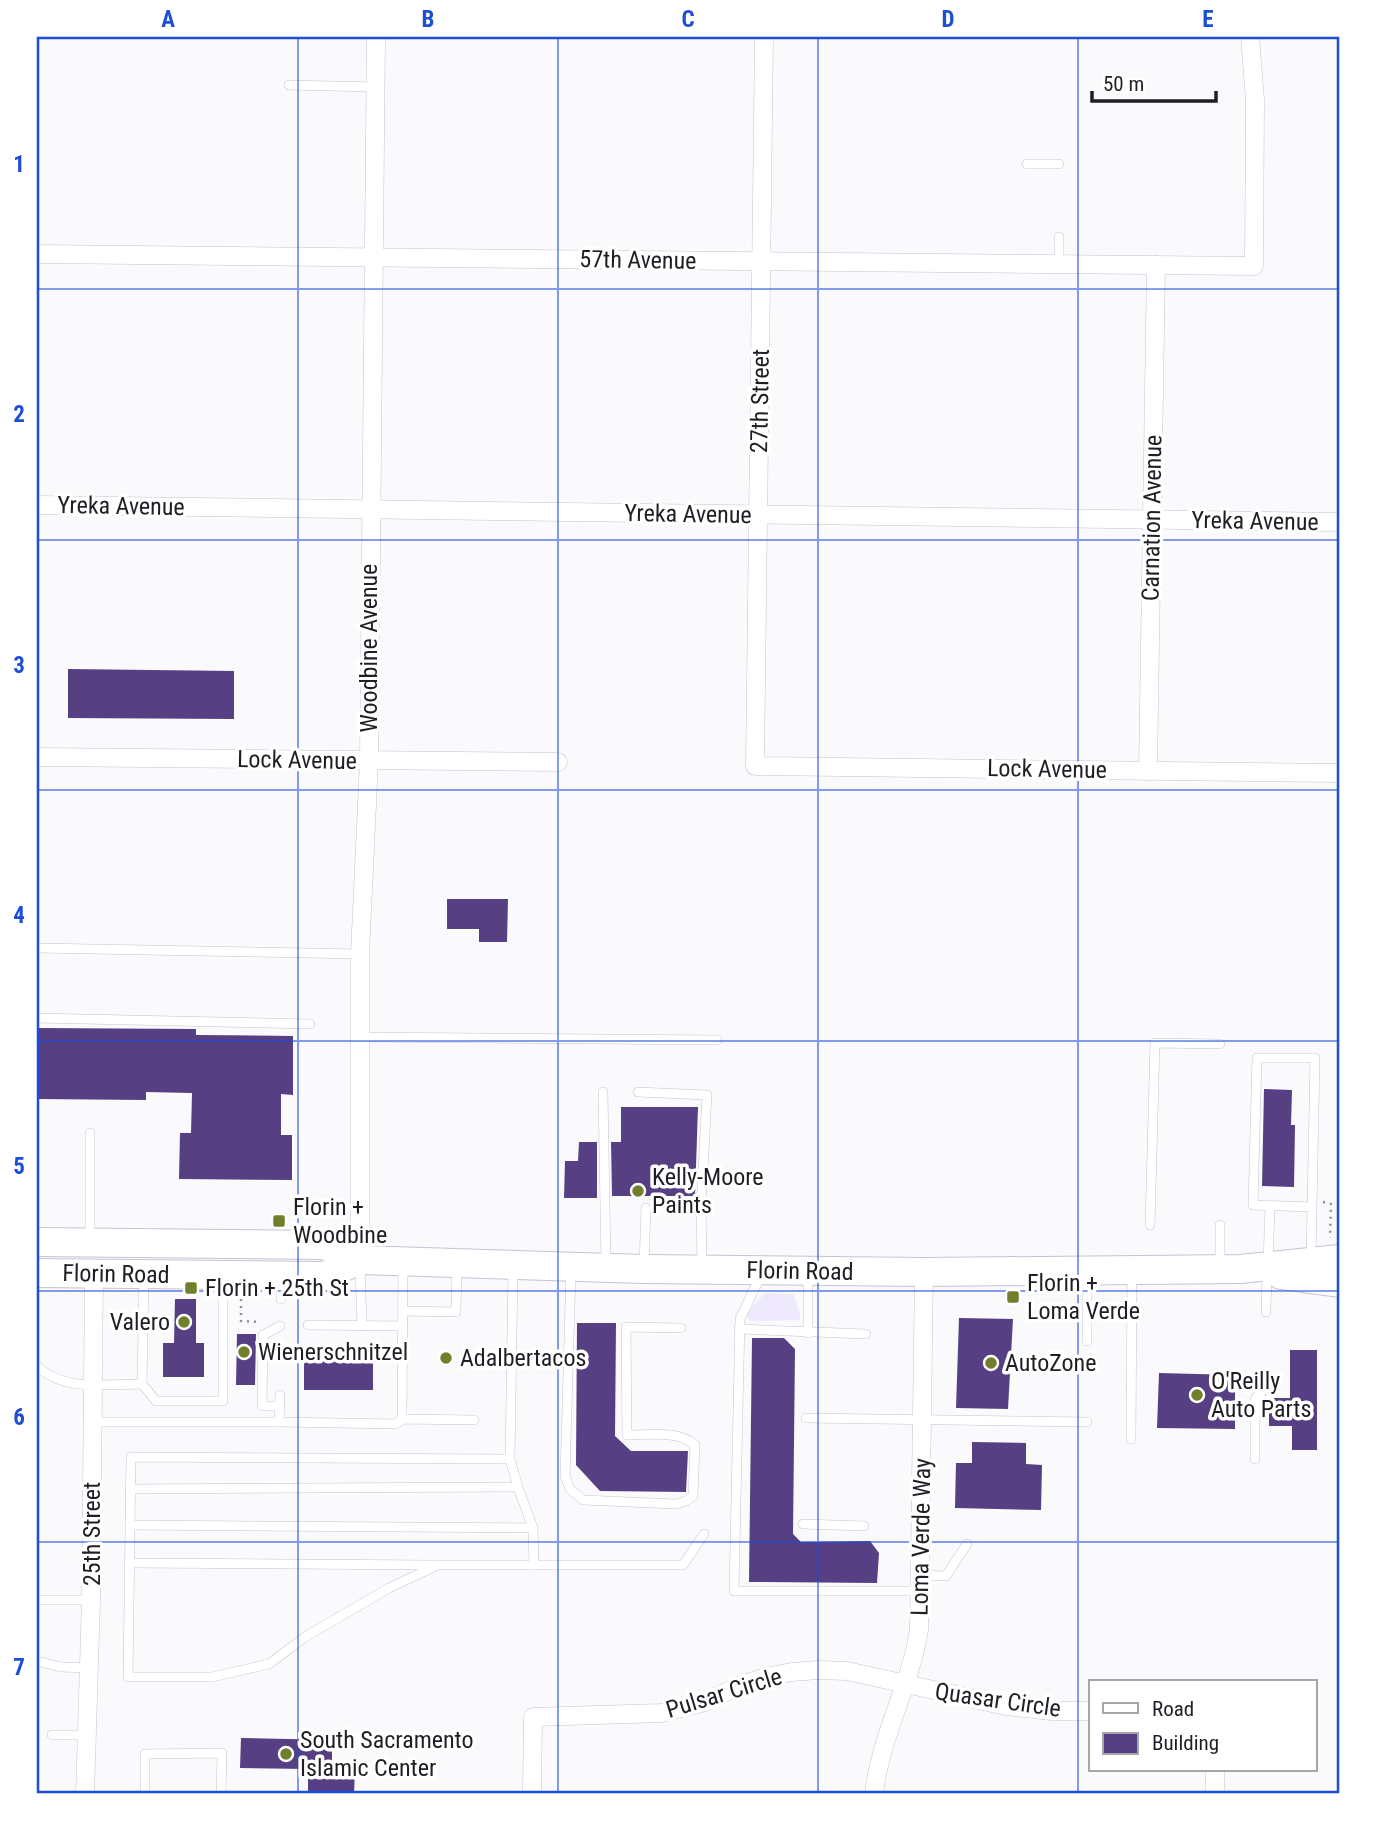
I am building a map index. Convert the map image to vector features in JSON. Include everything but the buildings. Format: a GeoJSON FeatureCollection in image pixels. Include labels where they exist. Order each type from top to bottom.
{"type":"FeatureCollection","features":[{"type":"Feature","properties":{"kind":"main road","name":"Florin Road"},"geometry":{"type":"LineString","coordinates":[[37,1242],[324,1245],[360,1260],[702,1270],[924,1272],[1249,1269],[1339,1258]]}},
{"type":"Feature","properties":{"kind":"main road"},"geometry":{"type":"LineString","coordinates":[[37,1264],[90,1242]]}},
{"type":"Feature","properties":{"kind":"main road"},"geometry":{"type":"LineString","coordinates":[[94,1274],[157,1243]]}},
{"type":"Feature","properties":{"kind":"main road","name":"Florin Road"},"geometry":{"type":"LineString","coordinates":[[37,1273],[222,1275],[281,1287],[324,1276],[360,1260]]}},
{"type":"Feature","properties":{"kind":"main road","name":"Florin Road"},"geometry":{"type":"LineString","coordinates":[[1249,1269],[1339,1283]]}},
{"type":"Feature","properties":{"kind":"street","name":"Woodbine Avenue"},"geometry":{"type":"LineString","coordinates":[[360,1260],[360,954],[369,761],[376,37]]}},
{"type":"Feature","properties":{"kind":"street","name":"27th Street"},"geometry":{"type":"LineString","coordinates":[[755,766],[765,37]]}},
{"type":"Feature","properties":{"kind":"street","name":"57th Avenue"},"geometry":{"type":"LineString","coordinates":[[37,254],[1254,266],[1255,100],[1250,37]]}},
{"type":"Feature","properties":{"kind":"street","name":"Carnation Avenue"},"geometry":{"type":"LineString","coordinates":[[1148,771],[1156,265]]}},
{"type":"Feature","properties":{"kind":"street","name":"Yreka Avenue"},"geometry":{"type":"LineString","coordinates":[[37,505],[1339,522]]}},
{"type":"Feature","properties":{"kind":"street","name":"Lock Avenue"},"geometry":{"type":"LineString","coordinates":[[37,757],[558,762]]}},
{"type":"Feature","properties":{"kind":"street","name":"Lock Avenue"},"geometry":{"type":"LineString","coordinates":[[755,766],[1339,773]]}},
{"type":"Feature","properties":{"kind":"street","name":"Loma Verde Way"},"geometry":{"type":"LineString","coordinates":[[874,1794],[882,1752],[915,1659],[919,1630],[924,1272]]}},
{"type":"Feature","properties":{"kind":"street","name":"25th Street"},"geometry":{"type":"LineString","coordinates":[[85,1794],[91,1600],[94,1274]]}},
{"type":"Feature","properties":{"kind":"street","name":"Pulsar Circle"},"geometry":{"type":"LineString","coordinates":[[532,1794],[533,1717],[661,1713],[705,1702],[741,1685],[792,1672],[847,1671],[906,1685]]}},
{"type":"Feature","properties":{"kind":"street","name":"Quasar Circle"},"geometry":{"type":"LineString","coordinates":[[906,1685],[1006,1706],[1052,1711],[1089,1711]]}},
{"type":"Feature","properties":{"kind":"street"},"geometry":{"type":"LineString","coordinates":[[1215,1772],[1215,1794]]}},
{"type":"Feature","properties":{"kind":"lane"},"geometry":{"type":"LineString","coordinates":[[289,85],[375,87]]}},
{"type":"Feature","properties":{"kind":"lane"},"geometry":{"type":"LineString","coordinates":[[1027,164],[1059,164]]}},
{"type":"Feature","properties":{"kind":"lane"},"geometry":{"type":"LineString","coordinates":[[1059,237],[1059,264]]}},
{"type":"Feature","properties":{"kind":"lane"},"geometry":{"type":"LineString","coordinates":[[37,948],[360,954]]}},
{"type":"Feature","properties":{"kind":"lane"},"geometry":{"type":"LineString","coordinates":[[37,1018],[310,1024]]}},
{"type":"Feature","properties":{"kind":"lane"},"geometry":{"type":"LineString","coordinates":[[360,1037],[717,1040]]}},
{"type":"Feature","properties":{"kind":"lane"},"geometry":{"type":"LineString","coordinates":[[1150,1224],[1155,1043],[1220,1044]]}},
{"type":"Feature","properties":{"kind":"lane"},"geometry":{"type":"LineString","coordinates":[[1311,1262],[1315,1058],[1257,1058],[1253,1205],[1312,1207]]}},
{"type":"Feature","properties":{"kind":"lane"},"geometry":{"type":"LineString","coordinates":[[603,1092],[607,1268]]}},
{"type":"Feature","properties":{"kind":"lane"},"geometry":{"type":"LineString","coordinates":[[638,1092],[707,1095],[701,1206],[702,1270]]}},
{"type":"Feature","properties":{"kind":"lane"},"geometry":{"type":"LineString","coordinates":[[90,1133],[90,1242]]}},
{"type":"Feature","properties":{"kind":"lane"},"geometry":{"type":"LineString","coordinates":[[1249,1269],[1270,1206]]}},
{"type":"Feature","properties":{"kind":"lane"},"geometry":{"type":"LineString","coordinates":[[645,1269],[646,1208]]}},
{"type":"Feature","properties":{"kind":"lane"},"geometry":{"type":"LineString","coordinates":[[1220,1225],[1249,1269],[1266,1312]]}},
{"type":"Feature","properties":{"kind":"lane"},"geometry":{"type":"LineString","coordinates":[[360,1260],[362,1326]]}},
{"type":"Feature","properties":{"kind":"lane"},"geometry":{"type":"LineString","coordinates":[[402,1419],[403,1262]]}},
{"type":"Feature","properties":{"kind":"lane"},"geometry":{"type":"LineString","coordinates":[[403,1311],[456,1312],[457,1264]]}},
{"type":"Feature","properties":{"kind":"lane"},"geometry":{"type":"LineString","coordinates":[[513,1266],[510,1459],[533,1528],[534,1565]]}},
{"type":"Feature","properties":{"kind":"lane"},"geometry":{"type":"LineString","coordinates":[[571,1268],[565,1476],[570,1489],[583,1500],[676,1504],[686,1502],[693,1496],[695,1445],[690,1440],[681,1436],[627,1435],[626,1327],[681,1328]]}},
{"type":"Feature","properties":{"kind":"lane"},"geometry":{"type":"LineString","coordinates":[[764,1270],[740,1319],[739,1329],[734,1591],[920,1583],[946,1576],[967,1544]]}},
{"type":"Feature","properties":{"kind":"lane"},"geometry":{"type":"LineString","coordinates":[[1131,1439],[1132,1270]]}},
{"type":"Feature","properties":{"kind":"lane"},"geometry":{"type":"LineString","coordinates":[[808,1271],[808,1332]]}},
{"type":"Feature","properties":{"kind":"lane"},"geometry":{"type":"LineString","coordinates":[[1087,1271],[1087,1341]]}},
{"type":"Feature","properties":{"kind":"lane"},"geometry":{"type":"LineString","coordinates":[[144,1274],[142,1384],[156,1401],[223,1401],[222,1275]]}},
{"type":"Feature","properties":{"kind":"lane"},"geometry":{"type":"LineString","coordinates":[[308,1325],[402,1326]]}},
{"type":"Feature","properties":{"kind":"lane"},"geometry":{"type":"LineString","coordinates":[[280,1326],[263,1335],[262,1406],[280,1406]]}},
{"type":"Feature","properties":{"kind":"lane"},"geometry":{"type":"LineString","coordinates":[[739,1329],[866,1334]]}},
{"type":"Feature","properties":{"kind":"lane"},"geometry":{"type":"LineString","coordinates":[[37,1366],[48,1377],[65,1383],[142,1384]]}},
{"type":"Feature","properties":{"kind":"lane"},"geometry":{"type":"LineString","coordinates":[[1255,1459],[1255,1399],[1267,1386]]}},
{"type":"Feature","properties":{"kind":"lane"},"geometry":{"type":"LineString","coordinates":[[279,1422],[280,1395]]}},
{"type":"Feature","properties":{"kind":"lane"},"geometry":{"type":"LineString","coordinates":[[806,1418],[1087,1422]]}},
{"type":"Feature","properties":{"kind":"lane"},"geometry":{"type":"LineString","coordinates":[[93,1422],[396,1424],[402,1419],[474,1420]]}},
{"type":"Feature","properties":{"kind":"lane"},"geometry":{"type":"LineString","coordinates":[[438,1565],[389,1588],[305,1637],[269,1664],[212,1678],[128,1677],[131,1457],[510,1459]]}},
{"type":"Feature","properties":{"kind":"lane"},"geometry":{"type":"LineString","coordinates":[[130,1489],[518,1488]]}},
{"type":"Feature","properties":{"kind":"lane"},"geometry":{"type":"LineString","coordinates":[[803,1524],[864,1526]]}},
{"type":"Feature","properties":{"kind":"lane"},"geometry":{"type":"LineString","coordinates":[[130,1525],[533,1528]]}},
{"type":"Feature","properties":{"kind":"lane"},"geometry":{"type":"LineString","coordinates":[[130,1563],[683,1565],[704,1534]]}},
{"type":"Feature","properties":{"kind":"lane"},"geometry":{"type":"LineString","coordinates":[[37,1600],[91,1600]]}},
{"type":"Feature","properties":{"kind":"lane"},"geometry":{"type":"LineString","coordinates":[[37,1661],[61,1667],[88,1668]]}},
{"type":"Feature","properties":{"kind":"lane"},"geometry":{"type":"LineString","coordinates":[[51,1735],[86,1735]]}},
{"type":"Feature","properties":{"kind":"lane"},"geometry":{"type":"LineString","coordinates":[[145,1794],[145,1754],[222,1753],[221,1794]]}},
{"type":"Feature","properties":{"kind":"path"},"geometry":{"type":"LineString","coordinates":[[241,1297],[241,1321],[260,1322],[260,1330]]}},
{"type":"Feature","properties":{"kind":"shaded area"},"geometry":{"type":"Polygon","coordinates":[[[765,1293],[793,1294],[800,1320],[750,1321],[746,1314],[765,1293]]]}},
{"type":"Feature","properties":{"kind":"place","name":"Kelly-Moore Paints"},"geometry":{"type":"Point","coordinates":[638,1191]}},
{"type":"Feature","properties":{"kind":"place","name":"Florin + Woodbine"},"geometry":{"type":"Point","coordinates":[279,1221]}},
{"type":"Feature","properties":{"kind":"place","name":"Florin + 25th St"},"geometry":{"type":"Point","coordinates":[191,1288]}},
{"type":"Feature","properties":{"kind":"place","name":"Florin + Loma Verde"},"geometry":{"type":"Point","coordinates":[1013,1297]}},
{"type":"Feature","properties":{"kind":"place","name":"Valero"},"geometry":{"type":"Point","coordinates":[184,1322]}},
{"type":"Feature","properties":{"kind":"place","name":"Wienerschnitzel"},"geometry":{"type":"Point","coordinates":[244,1352]}},
{"type":"Feature","properties":{"kind":"place","name":"Adalbertacos"},"geometry":{"type":"Point","coordinates":[446,1358]}},
{"type":"Feature","properties":{"kind":"place","name":"AutoZone"},"geometry":{"type":"Point","coordinates":[991,1363]}},
{"type":"Feature","properties":{"kind":"place","name":"O'Reilly Auto Parts"},"geometry":{"type":"Point","coordinates":[1197,1395]}},
{"type":"Feature","properties":{"kind":"place","name":"South Sacramento Islamic Center"},"geometry":{"type":"Point","coordinates":[286,1754]}}]}
